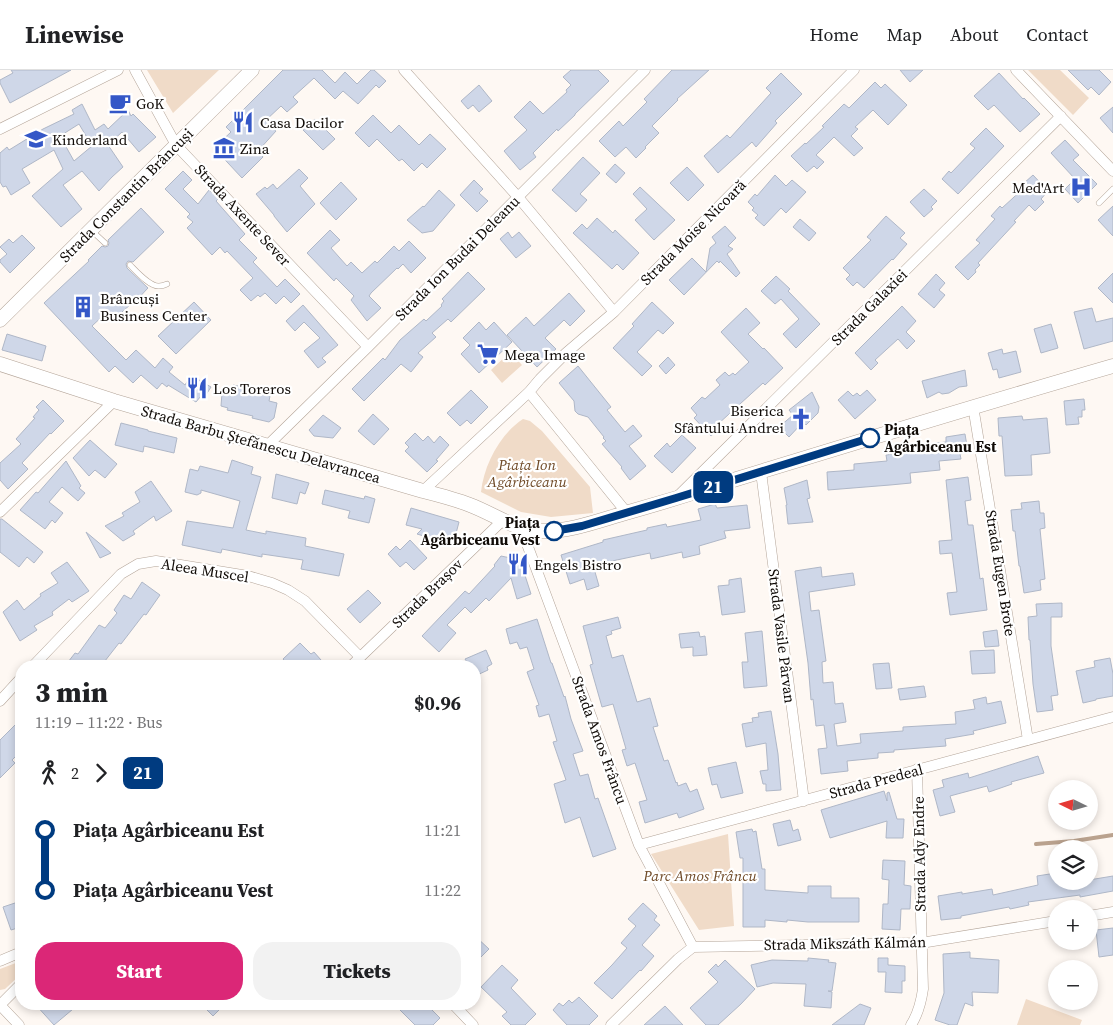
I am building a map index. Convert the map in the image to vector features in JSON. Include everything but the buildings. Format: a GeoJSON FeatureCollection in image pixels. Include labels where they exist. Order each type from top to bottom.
{"type":"FeatureCollection","features":[{"type":"Feature","properties":{"kind":"main road","name":"Strada Constantin Brâncuși"},"geometry":{"type":"LineString","coordinates":[[0,320],[252,70]]}},
{"type":"Feature","properties":{"kind":"main road","name":"Strada Barbu Ștefănescu Delavrancea"},"geometry":{"type":"LineString","coordinates":[[0,364],[114,401],[451,498],[471,505],[502,521],[521,528],[538,531],[564,530],[582,526],[973,406],[1113,366]]}},
{"type":"Feature","properties":{"kind":"street"},"geometry":{"type":"LineString","coordinates":[[0,129],[118,70]]}},
{"type":"Feature","properties":{"kind":"street","name":"Strada Axente Sever"},"geometry":{"type":"LineString","coordinates":[[135,70],[176,145],[368,347]]}},
{"type":"Feature","properties":{"kind":"street"},"geometry":{"type":"LineString","coordinates":[[404,70],[518,197],[614,312]]}},
{"type":"Feature","properties":{"kind":"street","name":"Strada Ion Budai Deleanu"},"geometry":{"type":"LineString","coordinates":[[267,446],[645,70]]}},
{"type":"Feature","properties":{"kind":"street","name":"Strada Moise Nicoară"},"geometry":{"type":"LineString","coordinates":[[528,392],[566,353],[614,312],[854,70]]}},
{"type":"Feature","properties":{"kind":"street"},"geometry":{"type":"LineString","coordinates":[[1016,70],[1113,170]]}},
{"type":"Feature","properties":{"kind":"street","name":"Strada Galaxiei"},"geometry":{"type":"LineString","coordinates":[[676,498],[1060,116]]}},
{"type":"Feature","properties":{"kind":"street"},"geometry":{"type":"LineString","coordinates":[[423,491],[528,392],[627,513]]}},
{"type":"Feature","properties":{"kind":"street"},"geometry":{"type":"LineString","coordinates":[[0,512],[114,401]]}},
{"type":"Feature","properties":{"kind":"street","name":"Strada Eugen Brote"},"geometry":{"type":"LineString","coordinates":[[973,406],[1028,740]]}},
{"type":"Feature","properties":{"kind":"street","name":"Strada Vasile Pârvan"},"geometry":{"type":"LineString","coordinates":[[761,472],[804,801]]}},
{"type":"Feature","properties":{"kind":"street","name":"Strada Brașov"},"geometry":{"type":"LineString","coordinates":[[357,660],[502,521]]}},
{"type":"Feature","properties":{"kind":"street","name":"Strada Amos Frâncu"},"geometry":{"type":"LineString","coordinates":[[521,528],[639,845],[693,947]]}},
{"type":"Feature","properties":{"kind":"street","name":"Aleea Muscel"},"geometry":{"type":"LineString","coordinates":[[39,660],[121,574],[138,564],[156,561],[248,576],[288,590],[305,601],[360,657]]}},
{"type":"Feature","properties":{"kind":"street"},"geometry":{"type":"LineString","coordinates":[[2,695],[15,683]]}},
{"type":"Feature","properties":{"kind":"street","name":"Strada Predeal"},"geometry":{"type":"LineString","coordinates":[[639,845],[1113,716]]}},
{"type":"Feature","properties":{"kind":"street","name":"Strada Ady Endre"},"geometry":{"type":"LineString","coordinates":[[911,1025],[920,1005],[923,989],[917,769]]}},
{"type":"Feature","properties":{"kind":"street"},"geometry":{"type":"LineString","coordinates":[[1098,914],[1113,912]]}},
{"type":"Feature","properties":{"kind":"street","name":"Strada Mikszáth Kálmán"},"geometry":{"type":"LineString","coordinates":[[693,947],[921,943],[1048,922]]}},
{"type":"Feature","properties":{"kind":"street"},"geometry":{"type":"LineString","coordinates":[[611,1025],[678,959],[693,947]]}},
{"type":"Feature","properties":{"kind":"street"},"geometry":{"type":"LineString","coordinates":[[0,961],[15,955]]}},
{"type":"Feature","properties":{"kind":"street"},"geometry":{"type":"LineString","coordinates":[[15,990],[0,1005],[20,1025]]}},
{"type":"Feature","properties":{"kind":"street"},"geometry":{"type":"LineString","coordinates":[[459,1010],[473,1025]]}},
{"type":"Feature","properties":{"kind":"lane"},"geometry":{"type":"LineString","coordinates":[[1098,203],[1113,189]]}},
{"type":"Feature","properties":{"kind":"lane"},"geometry":{"type":"LineString","coordinates":[[91,229],[105,243]]}},
{"type":"Feature","properties":{"kind":"lane"},"geometry":{"type":"LineString","coordinates":[[130,265],[151,284],[155,286],[167,284]]}},
{"type":"Feature","properties":{"kind":"green space"},"geometry":{"type":"Polygon","coordinates":[[[147,70],[219,70],[173,113],[147,70]]]}},
{"type":"Feature","properties":{"kind":"green space"},"geometry":{"type":"Polygon","coordinates":[[[1028,70],[1060,70],[1089,98],[1073,115],[1028,70]]]}},
{"type":"Feature","properties":{"kind":"green space"},"geometry":{"type":"Polygon","coordinates":[[[510,352],[522,365],[502,383],[491,370],[510,352]]]}},
{"type":"Feature","properties":{"kind":"green space","name":"Piața Ion Agârbiceanu"},"geometry":{"type":"Polygon","coordinates":[[[523,419],[530,421],[542,431],[590,487],[593,513],[551,517],[521,512],[481,492],[486,471],[494,451],[507,433],[523,419]]]}},
{"type":"Feature","properties":{"kind":"green space","name":"Parc Amos Frâncu"},"geometry":{"type":"Polygon","coordinates":[[[728,834],[734,926],[699,930],[651,854],[728,834]]]}},
{"type":"Feature","properties":{"kind":"green space"},"geometry":{"type":"Polygon","coordinates":[[[15,963],[15,980],[5,989],[0,990],[0,969],[15,963]]]}},
{"type":"Feature","properties":{"kind":"green space"},"geometry":{"type":"Polygon","coordinates":[[[1026,999],[1048,1007],[1048,1010],[1055,1010],[1082,1020],[1080,1025],[1017,1025],[1026,999]]]}},
{"type":"Feature","properties":{"kind":"waterway"},"geometry":{"type":"LineString","coordinates":[[1036,844],[1113,835]]}},
{"type":"Feature","properties":{"kind":"bus line","name":"21"},"geometry":{"type":"LineString","coordinates":[[554,531],[582,526],[870,438]]}},
{"type":"Feature","properties":{"kind":"place","name":"GoK"},"geometry":{"type":"Point","coordinates":[120,103]}},
{"type":"Feature","properties":{"kind":"place","name":"Casa Dacilor"},"geometry":{"type":"Point","coordinates":[243,122]}},
{"type":"Feature","properties":{"kind":"place","name":"Kinderland"},"geometry":{"type":"Point","coordinates":[36,139]}},
{"type":"Feature","properties":{"kind":"place","name":"Zina"},"geometry":{"type":"Point","coordinates":[224,148]}},
{"type":"Feature","properties":{"kind":"place","name":"Med'Art"},"geometry":{"type":"Point","coordinates":[1081,187]}},
{"type":"Feature","properties":{"kind":"place","name":"Brâncuși Business Center"},"geometry":{"type":"Point","coordinates":[83,307]}},
{"type":"Feature","properties":{"kind":"place","name":"Mega Image"},"geometry":{"type":"Point","coordinates":[488,354]}},
{"type":"Feature","properties":{"kind":"place","name":"Los Toreros"},"geometry":{"type":"Point","coordinates":[197,388]}},
{"type":"Feature","properties":{"kind":"place","name":"Biserica Sfântului Andrei"},"geometry":{"type":"Point","coordinates":[801,419]}},
{"type":"Feature","properties":{"kind":"place","name":"Piața Agârbiceanu Est"},"geometry":{"type":"Point","coordinates":[870,438]}},
{"type":"Feature","properties":{"kind":"place","name":"Piața Agârbiceanu Vest"},"geometry":{"type":"Point","coordinates":[554,531]}},
{"type":"Feature","properties":{"kind":"place","name":"Engels Bistro"},"geometry":{"type":"Point","coordinates":[518,564]}}]}
